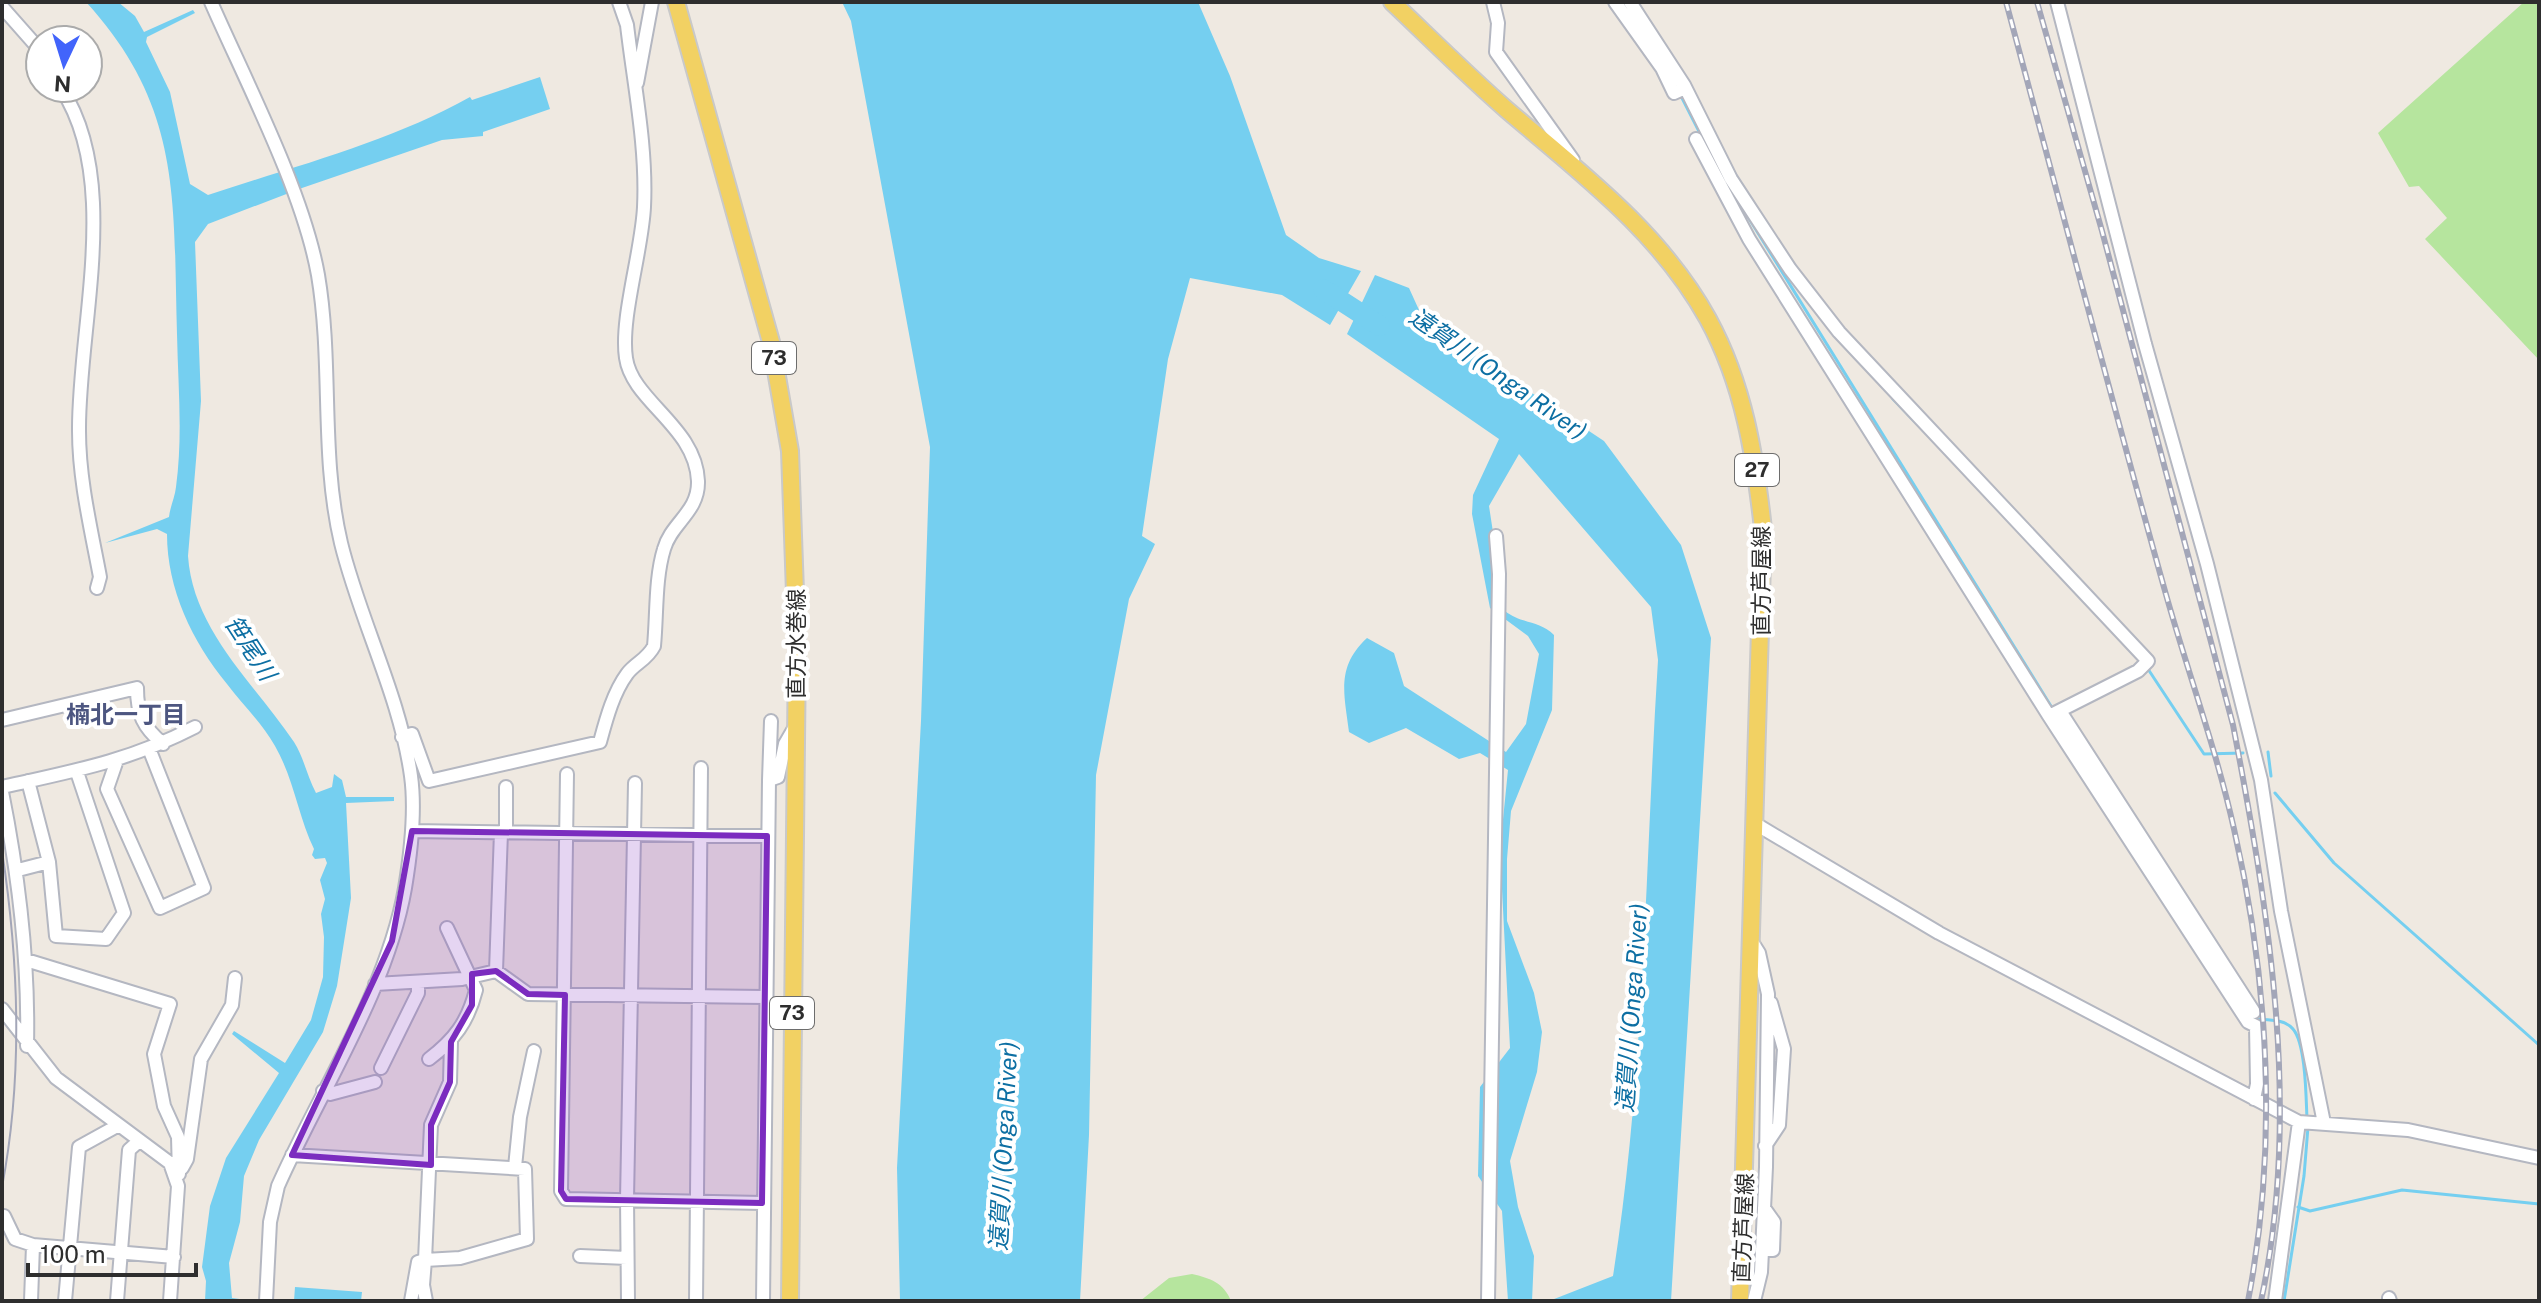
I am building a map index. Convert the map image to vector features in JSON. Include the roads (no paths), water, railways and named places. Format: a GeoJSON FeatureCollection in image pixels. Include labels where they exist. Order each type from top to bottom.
{"type":"FeatureCollection","features":[{"type":"Feature","properties":{"kind":"main road","name":"直方水巻線"},"geometry":{"type":"LineString","coordinates":[[676,2],[771,342],[790,451],[796,538],[790,1301]]}},
{"type":"Feature","properties":{"kind":"main road","name":"直方芦屋線"},"geometry":{"type":"LineString","coordinates":[[1392,2],[1635,223],[1680,275],[1708,320],[1747,418],[1763,529],[1740,1301]]}},
{"type":"Feature","properties":{"kind":"street"},"geometry":{"type":"LineString","coordinates":[[211,2],[299,208],[318,274],[325,345],[329,469],[341,543],[402,737],[411,777],[412,831],[402,902],[392,941],[375,984],[278,1186],[270,1222],[266,1301]]}},
{"type":"Feature","properties":{"kind":"street"},"geometry":{"type":"LineString","coordinates":[[402,737],[412,734],[429,781],[600,742],[609,712],[627,673],[649,656],[654,646],[662,553],[669,534],[690,513],[698,478],[673,422],[629,373],[626,359],[624,341],[641,247],[644,204],[627,25],[619,2]]}},
{"type":"Feature","properties":{"kind":"street"},"geometry":{"type":"LineString","coordinates":[[635,90],[652,2]]}},
{"type":"Feature","properties":{"kind":"street"},"geometry":{"type":"LineString","coordinates":[[1493,2],[1498,23],[1496,52],[1582,173]]}},
{"type":"Feature","properties":{"kind":"street"},"geometry":{"type":"LineString","coordinates":[[1615,2],[1681,90]]}},
{"type":"Feature","properties":{"kind":"street"},"geometry":{"type":"LineString","coordinates":[[1630,2],[1731,179],[1790,269],[1839,332],[2015,515],[2148,661],[2057,712],[2254,1012]]}},
{"type":"Feature","properties":{"kind":"street"},"geometry":{"type":"LineString","coordinates":[[2057,2],[2145,344],[2207,564],[2261,780],[2311,1122],[2275,1301]]}},
{"type":"Feature","properties":{"kind":"street"},"geometry":{"type":"LineString","coordinates":[[2,7],[24,32]]}},
{"type":"Feature","properties":{"kind":"street"},"geometry":{"type":"LineString","coordinates":[[71,104],[88,161],[94,229],[79,432],[81,475],[100,577],[97,588]]}},
{"type":"Feature","properties":{"kind":"street"},"geometry":{"type":"LineString","coordinates":[[1696,139],[1749,239],[2049,716],[2248,1022],[2256,1026],[2257,1084],[2254,1099]]}},
{"type":"Feature","properties":{"kind":"street"},"geometry":{"type":"LineString","coordinates":[[1488,1301],[1499,574],[1496,536]]}},
{"type":"Feature","properties":{"kind":"street"},"geometry":{"type":"LineString","coordinates":[[2,720],[137,688],[137,713],[150,733],[163,744]]}},
{"type":"Feature","properties":{"kind":"street"},"geometry":{"type":"LineString","coordinates":[[763,1301],[764,997],[771,721]]}},
{"type":"Feature","properties":{"kind":"street"},"geometry":{"type":"LineString","coordinates":[[769,780],[778,777],[785,744],[796,725]]}},
{"type":"Feature","properties":{"kind":"street"},"geometry":{"type":"LineString","coordinates":[[27,1046],[26,960],[18,870],[2,789],[150,751],[195,727]]}},
{"type":"Feature","properties":{"kind":"street"},"geometry":{"type":"LineString","coordinates":[[117,760],[107,789],[160,908],[204,888],[150,751]]}},
{"type":"Feature","properties":{"kind":"street"},"geometry":{"type":"LineString","coordinates":[[696,1301],[701,768]]}},
{"type":"Feature","properties":{"kind":"street"},"geometry":{"type":"LineString","coordinates":[[28,781],[49,862],[56,936],[106,939],[124,913],[77,772]]}},
{"type":"Feature","properties":{"kind":"street"},"geometry":{"type":"LineString","coordinates":[[567,774],[561,1191],[566,1199],[762,1203]]}},
{"type":"Feature","properties":{"kind":"street"},"geometry":{"type":"LineString","coordinates":[[628,1301],[635,783]]}},
{"type":"Feature","properties":{"kind":"street"},"geometry":{"type":"LineString","coordinates":[[496,971],[506,787]]}},
{"type":"Feature","properties":{"kind":"street"},"geometry":{"type":"LineString","coordinates":[[1754,823],[1939,933],[2254,1099],[2311,1122],[2408,1130],[2539,1158]]}},
{"type":"Feature","properties":{"kind":"street"},"geometry":{"type":"LineString","coordinates":[[412,831],[767,836]]}},
{"type":"Feature","properties":{"kind":"street"},"geometry":{"type":"LineString","coordinates":[[18,870],[49,862]]}},
{"type":"Feature","properties":{"kind":"street"},"geometry":{"type":"LineString","coordinates":[[429,1059],[451,1042],[472,1005],[476,990],[473,977],[465,968],[447,928]]}},
{"type":"Feature","properties":{"kind":"street"},"geometry":{"type":"LineString","coordinates":[[1752,942],[1759,953],[1768,996],[1764,1208],[1754,1301]]}},
{"type":"Feature","properties":{"kind":"street"},"geometry":{"type":"LineString","coordinates":[[26,960],[170,1004],[154,1054],[164,1106],[178,1137],[170,1301]]}},
{"type":"Feature","properties":{"kind":"street"},"geometry":{"type":"LineString","coordinates":[[375,984],[473,977],[496,971]]}},
{"type":"Feature","properties":{"kind":"street"},"geometry":{"type":"LineString","coordinates":[[496,971],[528,994],[764,997]]}},
{"type":"Feature","properties":{"kind":"street"},"geometry":{"type":"LineString","coordinates":[[178,1180],[187,1159],[201,1059],[232,1005],[235,978]]}},
{"type":"Feature","properties":{"kind":"street"},"geometry":{"type":"LineString","coordinates":[[381,1068],[418,993],[418,982]]}},
{"type":"Feature","properties":{"kind":"street"},"geometry":{"type":"LineString","coordinates":[[2,1009],[27,1046],[56,1078],[170,1163],[178,1180]]}},
{"type":"Feature","properties":{"kind":"street"},"geometry":{"type":"LineString","coordinates":[[426,1301],[423,1285],[431,1125],[450,1082],[451,1042]]}},
{"type":"Feature","properties":{"kind":"street"},"geometry":{"type":"LineString","coordinates":[[515,1167],[520,1117],[534,1051]]}},
{"type":"Feature","properties":{"kind":"street"},"geometry":{"type":"LineString","coordinates":[[323,1091],[330,1094],[375,1082]]}},
{"type":"Feature","properties":{"kind":"street"},"geometry":{"type":"LineString","coordinates":[[65,1301],[79,1147],[117,1126]]}},
{"type":"Feature","properties":{"kind":"street"},"geometry":{"type":"LineString","coordinates":[[117,1301],[129,1150],[139,1141]]}},
{"type":"Feature","properties":{"kind":"street"},"geometry":{"type":"LineString","coordinates":[[292,1155],[525,1169],[527,1239],[460,1258],[418,1262],[411,1301]]}},
{"type":"Feature","properties":{"kind":"street"},"geometry":{"type":"LineString","coordinates":[[4,1216],[15,1239],[33,1245],[174,1257]]}},
{"type":"Feature","properties":{"kind":"street"},"geometry":{"type":"LineString","coordinates":[[31,1301],[33,1245]]}},
{"type":"Feature","properties":{"kind":"street"},"geometry":{"type":"LineString","coordinates":[[580,1256],[627,1258]]}},
{"type":"Feature","properties":{"kind":"water"},"geometry":{"type":"Polygon","coordinates":[[[86,2],[118,2],[135,16],[144,32],[193,10],[195,13],[147,37],[146,42],[170,92],[190,184],[208,195],[375,140],[470,97],[472,100],[540,77],[550,109],[483,132],[483,136],[442,140],[302,188],[208,224],[195,242],[201,401],[188,556],[192,583],[213,632],[294,742],[316,793],[332,787],[334,774],[342,780],[346,797],[394,797],[394,801],[346,803],[351,898],[337,986],[323,1032],[259,1140],[244,1176],[240,1222],[229,1263],[232,1298],[255,1301],[205,1301],[206,1281],[202,1267],[210,1206],[226,1158],[279,1073],[232,1034],[234,1031],[285,1063],[311,1020],[323,977],[321,914],[325,899],[320,880],[327,863],[325,858],[315,859],[312,855],[314,849],[275,746],[214,667],[184,614],[171,575],[167,534],[157,529],[105,543],[169,517],[175,494],[180,430],[175,241],[166,158],[156,119],[141,80],[118,41],[86,2]]]}},
{"type":"Feature","properties":{"kind":"water"},"geometry":{"type":"Polygon","coordinates":[[[842,2],[1198,2],[1230,76],[1286,235],[1319,258],[1361,271],[1330,325],[1282,295],[1190,278],[1168,359],[1142,536],[1155,544],[1129,599],[1096,775],[1089,1135],[1080,1301],[900,1301],[897,1168],[921,721],[930,447],[851,21],[842,2]]]}},
{"type":"Feature","properties":{"kind":"water"},"geometry":{"type":"Polygon","coordinates":[[[1375,275],[1409,288],[1424,321],[1604,441],[1681,545],[1711,638],[1671,1301],[1549,1301],[1613,1276],[1632,1123],[1643,969],[1658,660],[1651,607],[1519,454],[1489,506],[1505,611],[1554,635],[1552,710],[1511,811],[1507,859],[1507,921],[1534,993],[1542,1032],[1537,1072],[1510,1161],[1518,1207],[1534,1256],[1532,1301],[1508,1301],[1502,1211],[1478,1176],[1480,1087],[1510,1048],[1500,849],[1508,770],[1480,753],[1459,759],[1406,728],[1369,743],[1349,732],[1344,681],[1350,659],[1367,638],[1394,653],[1404,686],[1506,752],[1526,724],[1539,654],[1528,636],[1490,608],[1472,514],[1473,495],[1499,439],[1347,334],[1375,275]]]}},
{"type":"Feature","properties":{"kind":"water"},"geometry":{"type":"Polygon","coordinates":[[[295,1287],[362,1292],[361,1301],[294,1301],[295,1287]]]}},
{"type":"Feature","properties":{"kind":"waterway"},"geometry":{"type":"LineString","coordinates":[[1681,96],[1710,153]]}},
{"type":"Feature","properties":{"kind":"waterway"},"geometry":{"type":"LineString","coordinates":[[1732,191],[2054,711]]}},
{"type":"Feature","properties":{"kind":"waterway","name":"遠賀川 (Onga River)"},"geometry":{"type":"LineString","coordinates":[[1323,289],[1380,326]]}},
{"type":"Feature","properties":{"kind":"waterway"},"geometry":{"type":"LineString","coordinates":[[1893,399],[1943,451]]}},
{"type":"Feature","properties":{"kind":"waterway"},"geometry":{"type":"LineString","coordinates":[[2126,646],[2137,658]]}},
{"type":"Feature","properties":{"kind":"waterway"},"geometry":{"type":"LineString","coordinates":[[2146,666],[2204,754],[2243,753]]}},
{"type":"Feature","properties":{"kind":"waterway"},"geometry":{"type":"LineString","coordinates":[[2268,752],[2271,776]]}},
{"type":"Feature","properties":{"kind":"waterway"},"geometry":{"type":"LineString","coordinates":[[2275,793],[2334,863],[2539,1045]]}},
{"type":"Feature","properties":{"kind":"waterway"},"geometry":{"type":"LineString","coordinates":[[2253,1015],[2256,1019],[2286,1023],[2297,1036],[2301,1047],[2307,1119]]}},
{"type":"Feature","properties":{"kind":"waterway"},"geometry":{"type":"LineString","coordinates":[[2284,1301],[2304,1176],[2308,1127]]}},
{"type":"Feature","properties":{"kind":"waterway"},"geometry":{"type":"LineString","coordinates":[[2298,1207],[2310,1211],[2402,1190],[2539,1204]]}},
{"type":"Feature","properties":{"kind":"tram line"},"geometry":{"type":"LineString","coordinates":[[2,851],[12,935],[16,1019],[13,1104],[2,1187]]}},
{"type":"Feature","properties":{"kind":"railway"},"geometry":{"type":"LineString","coordinates":[[2006,2],[2145,517],[2219,769],[2246,887],[2262,1005],[2266,1124],[2263,1183],[2248,1301]]}},
{"type":"Feature","properties":{"kind":"railway"},"geometry":{"type":"LineString","coordinates":[[2037,2],[2102,231],[2233,725],[2246,796],[2268,940],[2280,1085],[2279,1157],[2273,1229],[2261,1301]]}},
{"type":"Feature","properties":{"kind":"district","name":"楠北一丁目"},"geometry":{"type":"Point","coordinates":[126,715]}},
{"type":"Feature","properties":{"kind":"water label","name":"笹尾川"},"geometry":{"type":"Point","coordinates":[250,648]}}]}
